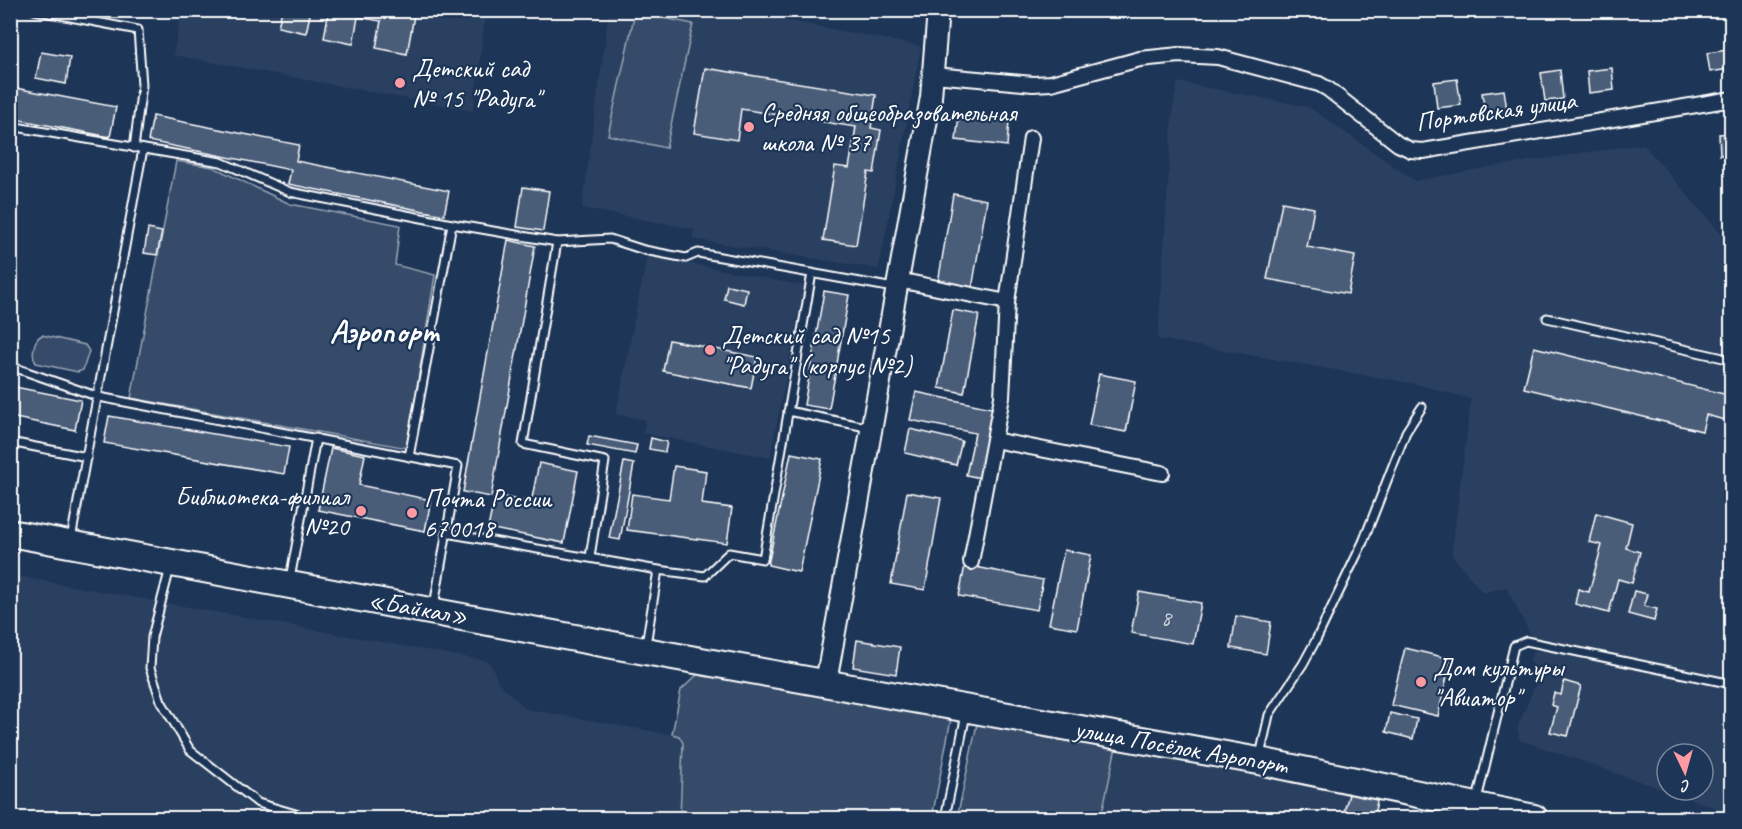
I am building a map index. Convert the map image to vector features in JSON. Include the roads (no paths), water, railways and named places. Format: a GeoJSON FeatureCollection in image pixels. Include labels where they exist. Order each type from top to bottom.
{"type":"FeatureCollection","features":[{"type":"Feature","properties":{"kind":"highway","name":"«Байкал»"},"geometry":{"type":"LineString","coordinates":[[10,533],[645,651],[826,682]]}},
{"type":"Feature","properties":{"kind":"highway","name":"улица Посёлок Аэропорт"},"geometry":{"type":"LineString","coordinates":[[826,682],[1259,760],[1534,819]]}},
{"type":"Feature","properties":{"kind":"main road"},"geometry":{"type":"LineString","coordinates":[[826,682],[934,75],[935,11]]}},
{"type":"Feature","properties":{"kind":"street","name":"Портовская улица"},"geometry":{"type":"LineString","coordinates":[[934,75],[1033,84],[1051,83],[1140,59],[1179,55],[1218,57],[1319,84],[1398,144],[1411,150],[1423,151],[1731,99]]}},
{"type":"Feature","properties":{"kind":"street"},"geometry":{"type":"LineString","coordinates":[[971,562],[1002,397],[1007,302],[1031,138]]}},
{"type":"Feature","properties":{"kind":"street"},"geometry":{"type":"LineString","coordinates":[[897,284],[1007,302]]}},
{"type":"Feature","properties":{"kind":"street"},"geometry":{"type":"LineString","coordinates":[[994,440],[1162,473]]}},
{"type":"Feature","properties":{"kind":"lane"},"geometry":{"type":"LineString","coordinates":[[34,10],[138,30],[142,85],[134,148]]}},
{"type":"Feature","properties":{"kind":"lane"},"geometry":{"type":"LineString","coordinates":[[10,126],[221,162],[290,192],[452,224],[557,242],[610,239],[644,250],[686,258],[698,253],[812,273],[897,284]]}},
{"type":"Feature","properties":{"kind":"lane"},"geometry":{"type":"LineString","coordinates":[[70,544],[143,150]]}},
{"type":"Feature","properties":{"kind":"lane"},"geometry":{"type":"LineString","coordinates":[[409,457],[452,224]]}},
{"type":"Feature","properties":{"kind":"lane"},"geometry":{"type":"LineString","coordinates":[[557,242],[523,444],[605,461],[590,557]]}},
{"type":"Feature","properties":{"kind":"lane"},"geometry":{"type":"LineString","coordinates":[[446,533],[705,576],[729,553],[763,560],[812,273]]}},
{"type":"Feature","properties":{"kind":"lane"},"geometry":{"type":"LineString","coordinates":[[1547,318],[1731,360]]}},
{"type":"Feature","properties":{"kind":"lane"},"geometry":{"type":"LineString","coordinates":[[10,366],[99,397],[458,466],[433,611]]}},
{"type":"Feature","properties":{"kind":"lane"},"geometry":{"type":"LineString","coordinates":[[1259,760],[1269,715],[1316,640],[1363,542],[1406,432],[1422,407]]}},
{"type":"Feature","properties":{"kind":"lane"},"geometry":{"type":"LineString","coordinates":[[788,411],[872,428]]}},
{"type":"Feature","properties":{"kind":"lane"},"geometry":{"type":"LineString","coordinates":[[288,584],[316,438]]}},
{"type":"Feature","properties":{"kind":"lane"},"geometry":{"type":"LineString","coordinates":[[10,442],[87,457]]}},
{"type":"Feature","properties":{"kind":"lane"},"geometry":{"type":"LineString","coordinates":[[171,562],[152,637],[150,668],[161,701],[190,750],[258,802],[309,819]]}},
{"type":"Feature","properties":{"kind":"lane"},"geometry":{"type":"LineString","coordinates":[[645,651],[658,570]]}},
{"type":"Feature","properties":{"kind":"lane"},"geometry":{"type":"LineString","coordinates":[[1475,807],[1514,646],[1526,641],[1731,684]]}},
{"type":"Feature","properties":{"kind":"lane"},"geometry":{"type":"LineString","coordinates":[[945,819],[967,709]]}},
{"type":"Feature","properties":{"kind":"place","name":"Детский сад № 15 \"Радуга\""},"geometry":{"type":"Point","coordinates":[400,83]}},
{"type":"Feature","properties":{"kind":"place","name":"Средняя общеобразовательная школа № 37"},"geometry":{"type":"Point","coordinates":[749,127]}},
{"type":"Feature","properties":{"kind":"place","name":"Детский сад №15 \"Радуга\" (корпус №2)"},"geometry":{"type":"Point","coordinates":[710,350]}},
{"type":"Feature","properties":{"kind":"place","name":"Библиотека-филиал №20"},"geometry":{"type":"Point","coordinates":[361,511]}},
{"type":"Feature","properties":{"kind":"place","name":"Почта России 670018"},"geometry":{"type":"Point","coordinates":[412,513]}},
{"type":"Feature","properties":{"kind":"place","name":"Дом культуры \"Авиатор\""},"geometry":{"type":"Point","coordinates":[1421,682]}},
{"type":"Feature","properties":{"kind":"district","name":"Аэропорт"},"geometry":{"type":"Point","coordinates":[384,331]}}]}
